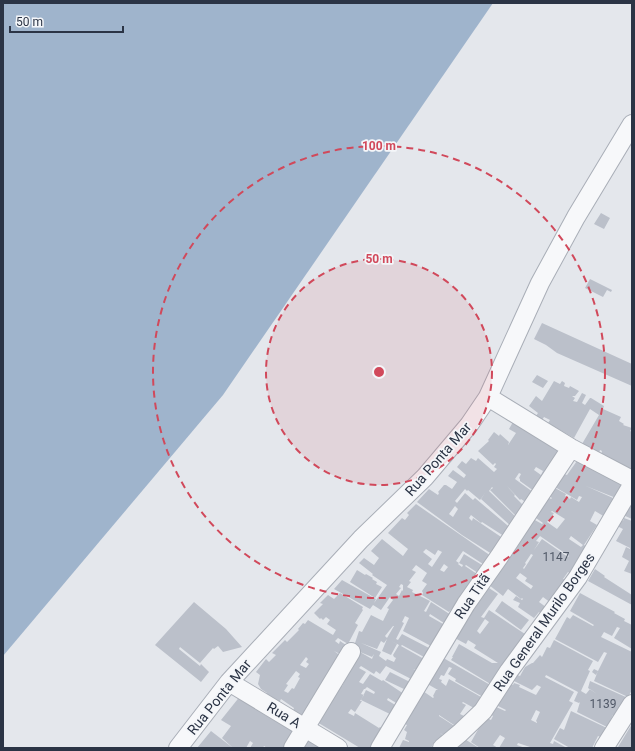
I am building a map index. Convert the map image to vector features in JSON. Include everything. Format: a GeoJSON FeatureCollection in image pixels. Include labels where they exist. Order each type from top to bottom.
{"type":"FeatureCollection","features":[{"type":"Feature","properties":{"kind":"street","name":"Rua Ponta Mar"},"geometry":{"type":"LineString","coordinates":[[178,748],[229,682],[361,539],[425,476],[468,425],[488,396],[540,283],[576,217],[632,124]]}},
{"type":"Feature","properties":{"kind":"street"},"geometry":{"type":"LineString","coordinates":[[488,396],[571,448],[632,480]]}},
{"type":"Feature","properties":{"kind":"street","name":"Rua Titã"},"geometry":{"type":"LineString","coordinates":[[380,748],[466,604],[571,448]]}},
{"type":"Feature","properties":{"kind":"street","name":"Rua General Murilo Borges"},"geometry":{"type":"LineString","coordinates":[[442,748],[460,733],[483,710],[509,671],[578,577],[632,484]]}},
{"type":"Feature","properties":{"kind":"street"},"geometry":{"type":"LineString","coordinates":[[293,748],[351,652]]}},
{"type":"Feature","properties":{"kind":"street","name":"Rua A"},"geometry":{"type":"LineString","coordinates":[[229,682],[338,748]]}},
{"type":"Feature","properties":{"kind":"street"},"geometry":{"type":"LineString","coordinates":[[604,748],[632,704]]}},
{"type":"Feature","properties":{"kind":"water"},"geometry":{"type":"Polygon","coordinates":[[[3,3],[493,3],[223,395],[3,656],[3,3]]]}},
{"type":"Feature","properties":{"kind":"building"},"geometry":{"type":"Polygon","coordinates":[[[601,213],[610,218],[604,229],[594,224],[601,213]]]}},
{"type":"Feature","properties":{"kind":"building"},"geometry":{"type":"Polygon","coordinates":[[[590,279],[612,290],[611,292],[607,290],[603,297],[585,288],[590,279]]]}},
{"type":"Feature","properties":{"kind":"building"},"geometry":{"type":"Polygon","coordinates":[[[542,323],[632,364],[632,386],[557,353],[534,339],[542,323]]]}},
{"type":"Feature","properties":{"kind":"building"},"geometry":{"type":"Polygon","coordinates":[[[537,375],[548,381],[543,388],[532,382],[537,375]]]}},
{"type":"Feature","properties":{"kind":"building"},"geometry":{"type":"Polygon","coordinates":[[[554,381],[560,384],[562,381],[565,383],[564,386],[569,388],[570,386],[579,391],[575,396],[572,396],[575,398],[573,401],[577,402],[582,393],[586,395],[582,403],[585,405],[591,398],[604,406],[603,409],[621,417],[619,421],[624,424],[623,425],[632,428],[630,431],[632,432],[632,472],[601,455],[602,451],[600,450],[599,453],[582,444],[599,415],[590,409],[574,438],[548,423],[550,420],[544,417],[542,420],[536,416],[538,413],[529,406],[536,396],[542,401],[554,381]]]}},
{"type":"Feature","properties":{"kind":"building"},"geometry":{"type":"Polygon","coordinates":[[[513,422],[567,452],[538,494],[520,481],[519,478],[521,474],[519,473],[515,479],[537,495],[530,505],[521,499],[520,500],[507,486],[515,495],[514,496],[527,509],[518,518],[490,490],[493,488],[492,487],[489,491],[519,520],[512,527],[481,499],[485,493],[480,500],[465,489],[455,501],[457,503],[465,493],[473,500],[475,498],[513,530],[507,538],[482,522],[481,523],[471,515],[469,518],[472,521],[473,518],[507,541],[495,556],[462,535],[417,502],[429,489],[438,495],[438,492],[444,485],[452,489],[457,482],[448,476],[453,470],[464,478],[466,475],[457,467],[462,461],[466,464],[471,458],[476,461],[478,458],[494,472],[497,469],[494,467],[496,464],[495,463],[493,465],[478,451],[489,441],[488,440],[494,432],[499,436],[500,434],[509,442],[508,445],[516,433],[509,429],[513,422]],[[536,467],[534,470],[541,475],[543,471],[536,467]],[[455,506],[449,514],[453,517],[458,509],[455,506]]]}},
{"type":"Feature","properties":{"kind":"building"},"geometry":{"type":"Polygon","coordinates":[[[579,458],[624,482],[616,498],[586,486],[613,498],[605,517],[595,511],[590,521],[597,525],[584,545],[587,547],[572,574],[568,572],[563,579],[566,580],[551,603],[543,597],[539,602],[550,610],[544,615],[539,612],[534,618],[518,607],[520,603],[513,600],[516,596],[522,600],[522,598],[521,599],[508,589],[503,596],[489,585],[533,519],[542,524],[543,523],[536,518],[548,497],[551,499],[552,498],[549,496],[555,488],[566,494],[565,496],[570,499],[571,497],[579,502],[582,497],[579,496],[577,500],[555,487],[564,474],[567,475],[579,458]],[[552,511],[551,512],[554,513],[547,522],[557,529],[565,519],[552,511]],[[540,536],[536,541],[539,542],[534,550],[542,539],[568,557],[569,556],[540,536]],[[571,536],[569,539],[581,547],[583,545],[571,536]],[[531,554],[525,563],[526,564],[523,568],[524,569],[533,555],[531,554]],[[520,573],[516,578],[531,589],[533,586],[525,581],[527,578],[520,573]]]}},
{"type":"Feature","properties":{"kind":"building"},"geometry":{"type":"Polygon","coordinates":[[[632,497],[632,519],[623,515],[632,497]]]}},
{"type":"Feature","properties":{"kind":"building"},"geometry":{"type":"Polygon","coordinates":[[[416,504],[491,556],[481,575],[466,565],[465,566],[480,576],[449,612],[422,595],[422,591],[427,584],[422,581],[427,573],[416,565],[412,570],[416,572],[409,581],[411,582],[407,587],[413,590],[412,592],[430,601],[424,611],[426,612],[431,602],[451,615],[431,646],[403,631],[409,618],[405,616],[402,622],[404,623],[396,639],[398,640],[402,634],[429,648],[424,657],[402,645],[401,646],[424,659],[417,670],[413,669],[420,672],[415,681],[386,666],[380,674],[376,671],[374,674],[361,666],[359,668],[366,672],[359,682],[363,684],[370,674],[382,681],[383,680],[407,696],[394,716],[361,700],[362,698],[360,701],[362,701],[355,712],[351,709],[348,713],[354,716],[355,713],[379,728],[380,727],[385,730],[376,748],[360,748],[317,722],[338,683],[342,686],[360,652],[372,659],[374,654],[372,657],[353,649],[359,631],[362,632],[371,615],[383,621],[389,609],[387,608],[393,600],[390,597],[381,610],[373,605],[370,609],[334,589],[342,580],[376,599],[374,603],[387,585],[372,575],[373,574],[359,563],[364,558],[374,565],[379,558],[371,551],[382,539],[403,556],[408,549],[388,533],[402,518],[405,520],[409,515],[407,513],[416,504]],[[426,549],[423,552],[432,559],[428,564],[432,567],[442,552],[438,550],[435,555],[426,549]],[[463,551],[456,561],[459,563],[464,554],[482,565],[483,564],[463,551]],[[444,564],[440,570],[444,572],[448,567],[444,564]],[[401,584],[399,587],[401,588],[396,594],[399,596],[402,590],[403,591],[403,585],[401,584]],[[430,614],[429,616],[443,624],[444,623],[430,614]],[[394,626],[385,636],[387,638],[394,626]],[[387,639],[384,643],[381,641],[377,649],[361,643],[381,652],[379,656],[386,661],[387,659],[394,662],[396,658],[393,655],[399,645],[390,640],[397,644],[391,655],[382,651],[387,639]],[[367,687],[361,694],[364,695],[366,690],[374,694],[375,692],[367,687]],[[388,698],[387,700],[397,706],[398,704],[388,698]]]}},
{"type":"Feature","properties":{"kind":"building"},"geometry":{"type":"Polygon","coordinates":[[[624,518],[632,521],[632,574],[624,571],[629,561],[622,557],[626,547],[630,548],[616,541],[623,529],[617,526],[619,520],[623,521],[624,518]]]}},
{"type":"Feature","properties":{"kind":"building"},"geometry":{"type":"Polygon","coordinates":[[[595,569],[605,576],[604,577],[632,595],[632,605],[588,581],[595,569]]]}},
{"type":"Feature","properties":{"kind":"building"},"geometry":{"type":"Polygon","coordinates":[[[357,570],[373,578],[372,579],[377,582],[376,584],[382,587],[375,598],[350,582],[357,570]]]}},
{"type":"Feature","properties":{"kind":"building"},"geometry":{"type":"Polygon","coordinates":[[[483,584],[498,594],[481,617],[484,618],[489,610],[528,636],[492,685],[451,660],[459,644],[492,663],[498,663],[474,648],[476,645],[468,640],[466,644],[451,636],[483,584]],[[485,619],[477,631],[480,634],[489,622],[485,619]]]}},
{"type":"Feature","properties":{"kind":"building"},"geometry":{"type":"Polygon","coordinates":[[[340,593],[363,607],[363,610],[355,623],[358,625],[348,644],[338,638],[335,641],[339,644],[340,641],[349,647],[344,656],[334,651],[341,656],[306,720],[293,711],[294,708],[281,699],[279,703],[266,695],[267,693],[261,689],[258,684],[260,675],[256,672],[266,659],[269,662],[276,655],[272,653],[285,640],[287,642],[299,630],[298,629],[303,623],[305,624],[308,620],[333,635],[336,630],[327,624],[330,620],[326,617],[323,620],[321,618],[320,619],[314,613],[323,604],[320,603],[328,595],[334,599],[340,593]],[[306,657],[300,665],[306,668],[309,664],[306,662],[308,659],[306,657]],[[296,671],[286,684],[288,685],[284,691],[288,693],[292,688],[294,689],[300,678],[298,677],[300,674],[296,671]]]}},
{"type":"Feature","properties":{"kind":"building"},"geometry":{"type":"Polygon","coordinates":[[[580,593],[615,612],[614,613],[625,619],[624,621],[632,625],[632,649],[614,638],[620,628],[617,627],[612,636],[604,632],[601,637],[632,652],[632,690],[628,697],[594,681],[607,653],[604,652],[598,662],[555,639],[567,617],[570,619],[573,615],[593,626],[594,625],[570,611],[580,593]]]}},
{"type":"Feature","properties":{"kind":"building"},"geometry":{"type":"Polygon","coordinates":[[[502,601],[529,620],[521,630],[495,611],[502,601]]]}},
{"type":"Feature","properties":{"kind":"building"},"geometry":{"type":"Polygon","coordinates":[[[194,602],[226,629],[242,647],[223,652],[218,646],[214,649],[213,648],[200,663],[180,647],[179,649],[200,666],[201,664],[209,672],[201,682],[155,645],[194,602]]]}},
{"type":"Feature","properties":{"kind":"building"},"geometry":{"type":"Polygon","coordinates":[[[554,640],[593,661],[588,670],[590,671],[581,691],[586,694],[590,689],[588,688],[590,681],[628,698],[616,717],[613,715],[607,727],[577,712],[580,702],[574,701],[578,692],[546,675],[545,677],[574,692],[569,701],[573,703],[550,743],[553,744],[554,741],[567,748],[533,748],[518,743],[517,745],[525,748],[499,748],[505,738],[500,735],[493,745],[498,748],[480,748],[471,742],[485,717],[491,720],[493,716],[490,714],[494,706],[505,711],[506,710],[496,705],[508,682],[513,685],[514,683],[520,685],[519,687],[536,695],[541,687],[537,685],[532,690],[514,681],[517,675],[520,676],[525,667],[533,663],[540,655],[542,657],[547,647],[550,648],[554,640]],[[536,710],[531,720],[537,723],[536,721],[540,712],[536,710]]]}},
{"type":"Feature","properties":{"kind":"building"},"geometry":{"type":"Polygon","coordinates":[[[440,656],[492,686],[483,697],[455,681],[456,679],[448,674],[452,668],[449,667],[444,676],[441,675],[439,679],[442,680],[441,682],[446,686],[449,679],[481,697],[474,708],[463,702],[462,703],[466,705],[460,714],[464,716],[457,727],[439,715],[456,727],[447,737],[440,733],[444,736],[439,744],[435,741],[431,748],[399,748],[403,740],[409,742],[405,739],[407,732],[404,730],[407,725],[401,722],[420,689],[433,698],[436,690],[438,690],[424,682],[440,656]]]}},
{"type":"Feature","properties":{"kind":"building"},"geometry":{"type":"Polygon","coordinates":[[[594,669],[598,671],[596,675],[592,672],[594,669]]]}},
{"type":"Feature","properties":{"kind":"building"},"geometry":{"type":"Polygon","coordinates":[[[390,672],[410,682],[406,690],[385,680],[390,672]]]}},
{"type":"Feature","properties":{"kind":"building"},"geometry":{"type":"Polygon","coordinates":[[[241,695],[267,713],[265,715],[294,732],[288,748],[267,748],[264,746],[263,748],[250,748],[253,743],[250,741],[246,748],[233,748],[222,738],[231,726],[221,720],[241,695]]]}},
{"type":"Feature","properties":{"kind":"building"},"geometry":{"type":"Polygon","coordinates":[[[571,711],[609,729],[603,738],[598,736],[592,748],[570,748],[554,739],[560,728],[564,730],[571,711]]]}},
{"type":"Feature","properties":{"kind":"building"},"geometry":{"type":"Polygon","coordinates":[[[632,724],[632,748],[618,747],[632,724]]]}},
{"type":"Feature","properties":{"kind":"building"},"geometry":{"type":"Polygon","coordinates":[[[211,731],[233,748],[197,748],[211,731]]]}},
{"type":"Feature","properties":{"kind":"building"},"geometry":{"type":"Polygon","coordinates":[[[463,738],[479,748],[449,748],[463,738]]]}},
{"type":"Feature","properties":{"kind":"building"},"geometry":{"type":"Polygon","coordinates":[[[308,739],[324,748],[298,748],[308,739]]]}}]}
